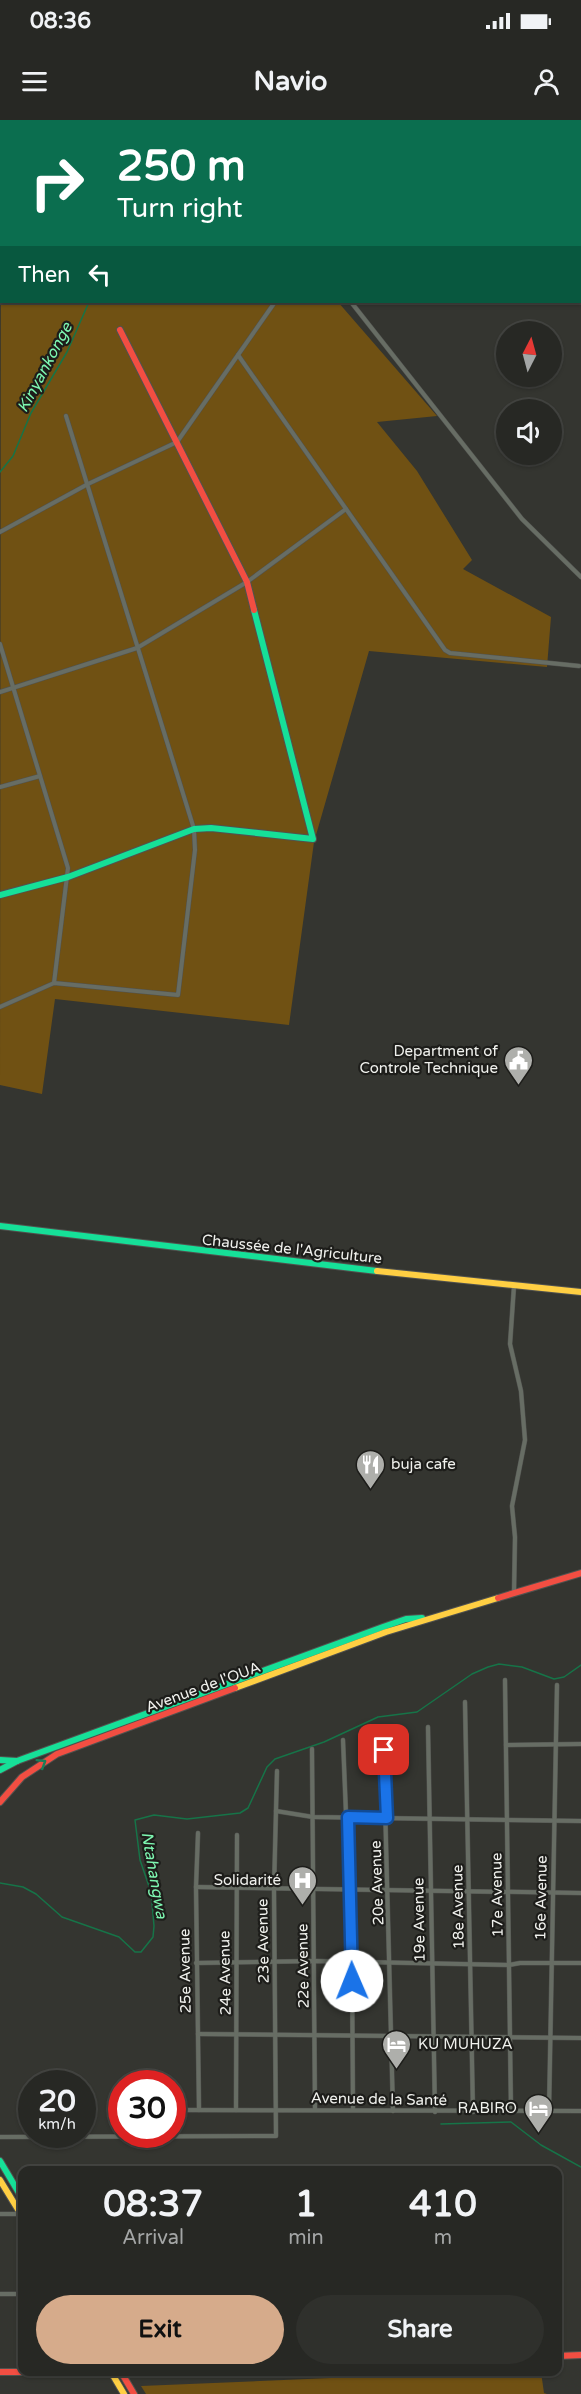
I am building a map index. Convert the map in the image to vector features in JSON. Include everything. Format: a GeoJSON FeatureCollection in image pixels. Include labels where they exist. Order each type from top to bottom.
{"type":"FeatureCollection","features":[{"type":"Feature","properties":{"kind":"street"},"geometry":{"type":"LineString","coordinates":[[0,532],[88,484],[177,442],[274,303]]}},
{"type":"Feature","properties":{"kind":"street"},"geometry":{"type":"LineString","coordinates":[[352,303],[522,519],[581,577]]}},
{"type":"Feature","properties":{"kind":"street"},"geometry":{"type":"LineString","coordinates":[[0,895],[68,877],[194,829],[211,828],[313,839],[247,582],[120,330]]}},
{"type":"Feature","properties":{"kind":"street"},"geometry":{"type":"LineString","coordinates":[[238,355],[447,652],[579,666]]}},
{"type":"Feature","properties":{"kind":"street"},"geometry":{"type":"LineString","coordinates":[[0,1007],[54,982],[178,995],[195,850],[194,829],[66,416]]}},
{"type":"Feature","properties":{"kind":"street"},"geometry":{"type":"LineString","coordinates":[[0,692],[137,648],[247,582],[346,509]]}},
{"type":"Feature","properties":{"kind":"street"},"geometry":{"type":"LineString","coordinates":[[0,644],[68,877],[54,982]]}},
{"type":"Feature","properties":{"kind":"street"},"geometry":{"type":"LineString","coordinates":[[0,787],[40,776]]}},
{"type":"Feature","properties":{"kind":"street","name":"Chaussée de l'Agriculture"},"geometry":{"type":"LineString","coordinates":[[0,1226],[258,1259],[581,1292]]}},
{"type":"Feature","properties":{"kind":"street"},"geometry":{"type":"LineString","coordinates":[[514,1286],[510,1344],[521,1391],[525,1431],[524,1451],[512,1506],[515,1537],[514,1593]]}},
{"type":"Feature","properties":{"kind":"street","name":"Avenue de l'OUA"},"geometry":{"type":"LineString","coordinates":[[0,1802],[22,1777],[57,1754],[384,1630],[406,1619],[429,1618],[581,1573]]}},
{"type":"Feature","properties":{"kind":"street","name":"Avenue de l'OUA"},"geometry":{"type":"LineString","coordinates":[[0,1770],[17,1761],[384,1630]]}},
{"type":"Feature","properties":{"kind":"street","name":"17e Avenue"},"geometry":{"type":"LineString","coordinates":[[505,1680],[511,2110]]}},
{"type":"Feature","properties":{"kind":"street","name":"16e Avenue"},"geometry":{"type":"LineString","coordinates":[[549,2111],[557,1685]]}},
{"type":"Feature","properties":{"kind":"street","name":"18e Avenue"},"geometry":{"type":"LineString","coordinates":[[465,1702],[473,2112]]}},
{"type":"Feature","properties":{"kind":"street","name":"20e Avenue"},"geometry":{"type":"LineString","coordinates":[[383,1727],[390,1891],[393,2111]]}},
{"type":"Feature","properties":{"kind":"street","name":"19e Avenue"},"geometry":{"type":"LineString","coordinates":[[428,1727],[435,2112]]}},
{"type":"Feature","properties":{"kind":"street"},"geometry":{"type":"LineString","coordinates":[[343,1740],[348,1817],[352,1962],[353,2110]]}},
{"type":"Feature","properties":{"kind":"street"},"geometry":{"type":"LineString","coordinates":[[506,1745],[581,1744]]}},
{"type":"Feature","properties":{"kind":"street","name":"22e Avenue"},"geometry":{"type":"LineString","coordinates":[[312,1749],[315,2110]]}},
{"type":"Feature","properties":{"kind":"street"},"geometry":{"type":"LineString","coordinates":[[0,1760],[17,1761]]}},
{"type":"Feature","properties":{"kind":"street","name":"23e Avenue"},"geometry":{"type":"LineString","coordinates":[[0,2137],[276,2136],[274,1888],[277,1771]]}},
{"type":"Feature","properties":{"kind":"street"},"geometry":{"type":"LineString","coordinates":[[276,1812],[313,1816],[468,1821],[581,1821]]}},
{"type":"Feature","properties":{"kind":"street","name":"25e Avenue"},"geometry":{"type":"LineString","coordinates":[[198,1833],[196,1963],[199,2110]]}},
{"type":"Feature","properties":{"kind":"street","name":"24e Avenue"},"geometry":{"type":"LineString","coordinates":[[236,2111],[235,1888],[237,1835]]}},
{"type":"Feature","properties":{"kind":"street"},"geometry":{"type":"LineString","coordinates":[[196,1887],[581,1893]]}},
{"type":"Feature","properties":{"kind":"street"},"geometry":{"type":"LineString","coordinates":[[196,1963],[315,1961],[509,1965],[552,1962],[581,1963]]}},
{"type":"Feature","properties":{"kind":"street"},"geometry":{"type":"LineString","coordinates":[[198,2034],[352,2036],[393,2034],[581,2038]]}},
{"type":"Feature","properties":{"kind":"street","name":"Avenue de la Santé"},"geometry":{"type":"LineString","coordinates":[[186,2110],[581,2111]]}},
{"type":"Feature","properties":{"kind":"street"},"geometry":{"type":"LineString","coordinates":[[1,2166],[18,2192]]}},
{"type":"Feature","properties":{"kind":"street"},"geometry":{"type":"LineString","coordinates":[[0,2181],[18,2209]]}},
{"type":"Feature","properties":{"kind":"street"},"geometry":{"type":"LineString","coordinates":[[0,2214],[18,2215]]}},
{"type":"Feature","properties":{"kind":"street"},"geometry":{"type":"LineString","coordinates":[[0,2294],[18,2294]]}},
{"type":"Feature","properties":{"kind":"street"},"geometry":{"type":"LineString","coordinates":[[562,2356],[581,2355]]}},
{"type":"Feature","properties":{"kind":"street"},"geometry":{"type":"LineString","coordinates":[[0,2372],[18,2372]]}},
{"type":"Feature","properties":{"kind":"street"},"geometry":{"type":"LineString","coordinates":[[113,2376],[124,2394]]}},
{"type":"Feature","properties":{"kind":"street"},"geometry":{"type":"LineString","coordinates":[[123,2376],[134,2394]]}},
{"type":"Feature","properties":{"kind":"shaded area"},"geometry":{"type":"Polygon","coordinates":[[[1,303],[339,303],[437,416],[377,422],[417,471],[472,560],[463,569],[551,617],[547,667],[369,651],[314,842],[289,1025],[55,999],[42,1094],[0,1085],[1,303]]]}},
{"type":"Feature","properties":{"kind":"shaded area"},"geometry":{"type":"Polygon","coordinates":[[[377,2376],[542,2376],[544,2393],[547,2394],[146,2394],[141,2386],[377,2376]]]}},
{"type":"Feature","properties":{"kind":"waterway","name":"Kinyankonge"},"geometry":{"type":"LineString","coordinates":[[0,472],[13,456],[31,413],[67,352],[89,303]]}},
{"type":"Feature","properties":{"kind":"waterway","name":"Ntahangwa"},"geometry":{"type":"LineString","coordinates":[[0,1883],[23,1887],[36,1894],[62,1917],[119,1937],[135,1952],[141,1952],[153,1937],[154,1926],[151,1892],[140,1860],[135,1820],[154,1815],[187,1819],[240,1813],[248,1808],[267,1767],[275,1759],[324,1742],[378,1717],[417,1712],[472,1674],[488,1667],[499,1664],[522,1667],[554,1679],[564,1677],[581,1665]]}},
{"type":"Feature","properties":{"kind":"waterway"},"geometry":{"type":"LineString","coordinates":[[441,2124],[511,2122],[541,2145],[581,2167]]}},
{"type":"Feature","properties":{"kind":"traffic: fast"},"geometry":{"type":"LineString","coordinates":[[0,895],[68,877],[194,829],[211,828],[313,839],[254,610]]}},
{"type":"Feature","properties":{"kind":"traffic: fast"},"geometry":{"type":"LineString","coordinates":[[0,1226],[377,1271]]}},
{"type":"Feature","properties":{"kind":"traffic: fast"},"geometry":{"type":"LineString","coordinates":[[0,1770],[17,1761],[383,1627],[406,1619],[422,1618]]}},
{"type":"Feature","properties":{"kind":"traffic: fast"},"geometry":{"type":"LineString","coordinates":[[0,1760],[17,1761]]}},
{"type":"Feature","properties":{"kind":"traffic: fast"},"geometry":{"type":"LineString","coordinates":[[0,2161],[18,2191]]}},
{"type":"Feature","properties":{"kind":"traffic: slow"},"geometry":{"type":"LineString","coordinates":[[377,1271],[581,1292]]}},
{"type":"Feature","properties":{"kind":"traffic: slow"},"geometry":{"type":"LineString","coordinates":[[235,1688],[386,1632],[498,1598]]}},
{"type":"Feature","properties":{"kind":"traffic: slow"},"geometry":{"type":"LineString","coordinates":[[0,2180],[18,2209]]}},
{"type":"Feature","properties":{"kind":"traffic: slow"},"geometry":{"type":"LineString","coordinates":[[113,2376],[124,2394]]}},
{"type":"Feature","properties":{"kind":"traffic: jam"},"geometry":{"type":"LineString","coordinates":[[120,330],[247,582],[254,610]]}},
{"type":"Feature","properties":{"kind":"traffic: jam"},"geometry":{"type":"LineString","coordinates":[[498,1598],[581,1573]]}},
{"type":"Feature","properties":{"kind":"traffic: jam"},"geometry":{"type":"LineString","coordinates":[[0,1802],[22,1777],[57,1754],[235,1688]]}},
{"type":"Feature","properties":{"kind":"traffic: jam"},"geometry":{"type":"LineString","coordinates":[[562,2356],[581,2355]]}},
{"type":"Feature","properties":{"kind":"traffic: jam"},"geometry":{"type":"LineString","coordinates":[[0,2372],[18,2372]]}},
{"type":"Feature","properties":{"kind":"traffic: jam"},"geometry":{"type":"LineString","coordinates":[[123,2376],[134,2394]]}},
{"type":"Feature","properties":{"kind":"place","name":"Department of Controle Technique"},"geometry":{"type":"Point","coordinates":[519,1086]}},
{"type":"Feature","properties":{"kind":"place","name":"buja cafe"},"geometry":{"type":"Point","coordinates":[370,1490]}},
{"type":"Feature","properties":{"kind":"place","name":"Solidarité"},"geometry":{"type":"Point","coordinates":[302,1906]}},
{"type":"Feature","properties":{"kind":"place","name":"KU MUHUZA"},"geometry":{"type":"Point","coordinates":[397,2070]}},
{"type":"Feature","properties":{"kind":"place","name":"RABIRO"},"geometry":{"type":"Point","coordinates":[538,2134]}},
{"type":"Feature","properties":{"kind":"route"},"geometry":{"type":"LineString","coordinates":[[352,1981],[348,1817],[387,1818],[384,1750]]}}]}
